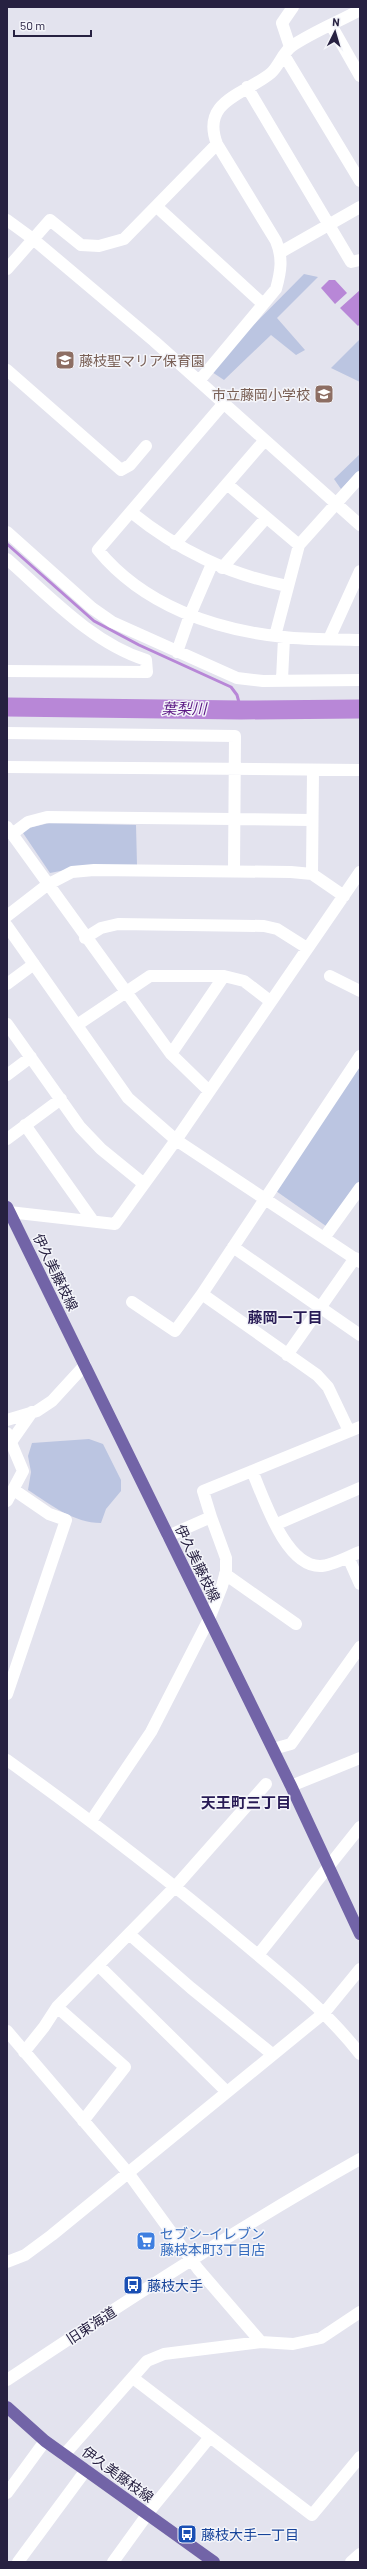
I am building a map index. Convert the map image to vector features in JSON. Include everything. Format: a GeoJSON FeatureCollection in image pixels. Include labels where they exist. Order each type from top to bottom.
{"type":"FeatureCollection","features":[{"type":"Feature","properties":{"kind":"main road","name":"伊久美藤枝線"},"geometry":{"type":"LineString","coordinates":[[8,1209],[291,1786],[360,1934]]}},
{"type":"Feature","properties":{"kind":"main road","name":"伊久美藤枝線"},"geometry":{"type":"LineString","coordinates":[[7,2407],[45,2441],[214,2562]]}},
{"type":"Feature","properties":{"kind":"street"},"geometry":{"type":"LineString","coordinates":[[293,7],[282,23],[287,51],[360,181]]}},
{"type":"Feature","properties":{"kind":"street"},"geometry":{"type":"LineString","coordinates":[[199,382],[276,289],[281,272],[281,252],[218,144],[213,132],[214,120],[226,100],[272,72],[287,51],[360,10]]}},
{"type":"Feature","properties":{"kind":"street"},"geometry":{"type":"LineString","coordinates":[[331,25],[360,76]]}},
{"type":"Feature","properties":{"kind":"street"},"geometry":{"type":"LineString","coordinates":[[247,88],[327,226],[351,262],[360,260]]}},
{"type":"Feature","properties":{"kind":"street"},"geometry":{"type":"LineString","coordinates":[[7,269],[50,220],[81,245],[99,246],[124,238],[157,207],[218,144]]}},
{"type":"Feature","properties":{"kind":"street"},"geometry":{"type":"LineString","coordinates":[[157,207],[263,304]]}},
{"type":"Feature","properties":{"kind":"street"},"geometry":{"type":"LineString","coordinates":[[281,252],[360,207]]}},
{"type":"Feature","properties":{"kind":"street"},"geometry":{"type":"LineString","coordinates":[[7,220],[33,239],[224,403],[264,441],[360,525]]}},
{"type":"Feature","properties":{"kind":"street"},"geometry":{"type":"LineString","coordinates":[[7,370],[121,470],[130,465],[146,446]]}},
{"type":"Feature","properties":{"kind":"street"},"geometry":{"type":"LineString","coordinates":[[224,403],[98,550],[113,569],[139,590],[190,615],[244,631],[279,637],[360,640]]}},
{"type":"Feature","properties":{"kind":"street"},"geometry":{"type":"LineString","coordinates":[[175,544],[264,441]]}},
{"type":"Feature","properties":{"kind":"street"},"geometry":{"type":"LineString","coordinates":[[282,679],[279,637],[287,586],[299,545],[360,477]]}},
{"type":"Feature","properties":{"kind":"street"},"geometry":{"type":"LineString","coordinates":[[227,484],[299,545]]}},
{"type":"Feature","properties":{"kind":"street"},"geometry":{"type":"LineString","coordinates":[[131,512],[175,544],[217,566],[260,581],[287,586]]}},
{"type":"Feature","properties":{"kind":"street"},"geometry":{"type":"LineString","coordinates":[[177,652],[190,615],[217,566],[266,518]]}},
{"type":"Feature","properties":{"kind":"street"},"geometry":{"type":"LineString","coordinates":[[7,532],[92,608],[112,622],[237,678],[262,681],[282,679],[360,680]]}},
{"type":"Feature","properties":{"kind":"street"},"geometry":{"type":"LineString","coordinates":[[7,559],[98,636],[129,654],[146,660],[147,672],[7,671]]}},
{"type":"Feature","properties":{"kind":"street"},"geometry":{"type":"LineString","coordinates":[[329,639],[360,571]]}},
{"type":"Feature","properties":{"kind":"street"},"geometry":{"type":"LineString","coordinates":[[7,733],[235,736],[234,870]]}},
{"type":"Feature","properties":{"kind":"street"},"geometry":{"type":"LineString","coordinates":[[7,767],[360,770]]}},
{"type":"Feature","properties":{"kind":"street"},"geometry":{"type":"LineString","coordinates":[[312,874],[313,770]]}},
{"type":"Feature","properties":{"kind":"street"},"geometry":{"type":"LineString","coordinates":[[208,1090],[171,1054],[85,938],[9,830],[28,822],[47,817],[312,820]]}},
{"type":"Feature","properties":{"kind":"street"},"geometry":{"type":"LineString","coordinates":[[7,916],[47,885],[72,872],[94,870],[234,870],[312,874],[344,896]]}},
{"type":"Feature","properties":{"kind":"street"},"geometry":{"type":"LineString","coordinates":[[8,1209],[115,1224],[176,1140],[208,1090],[360,872]]}},
{"type":"Feature","properties":{"kind":"street"},"geometry":{"type":"LineString","coordinates":[[85,938],[102,928],[118,924],[264,926],[277,929],[307,948]]}},
{"type":"Feature","properties":{"kind":"street"},"geometry":{"type":"LineString","coordinates":[[7,926],[128,1098],[176,1140],[357,1260],[287,1355]]}},
{"type":"Feature","properties":{"kind":"street"},"geometry":{"type":"LineString","coordinates":[[7,984],[34,964]]}},
{"type":"Feature","properties":{"kind":"street"},"geometry":{"type":"LineString","coordinates":[[77,1025],[125,991],[150,976],[224,976],[244,981],[270,1002]]}},
{"type":"Feature","properties":{"kind":"street"},"geometry":{"type":"LineString","coordinates":[[171,1054],[224,976]]}},
{"type":"Feature","properties":{"kind":"street"},"geometry":{"type":"LineString","coordinates":[[330,976],[360,991]]}},
{"type":"Feature","properties":{"kind":"street"},"geometry":{"type":"LineString","coordinates":[[7,1024],[80,1126],[101,1149],[144,1184]]}},
{"type":"Feature","properties":{"kind":"street"},"geometry":{"type":"LineString","coordinates":[[132,1302],[175,1331],[202,1294],[360,1056]]}},
{"type":"Feature","properties":{"kind":"street"},"geometry":{"type":"LineString","coordinates":[[7,1075],[31,1057]]}},
{"type":"Feature","properties":{"kind":"street"},"geometry":{"type":"LineString","coordinates":[[7,1139],[61,1099]]}},
{"type":"Feature","properties":{"kind":"street"},"geometry":{"type":"LineString","coordinates":[[25,1125],[93,1221]]}},
{"type":"Feature","properties":{"kind":"street"},"geometry":{"type":"LineString","coordinates":[[324,1238],[359,1192]]}},
{"type":"Feature","properties":{"kind":"street"},"geometry":{"type":"LineString","coordinates":[[233,1247],[360,1335]]}},
{"type":"Feature","properties":{"kind":"street"},"geometry":{"type":"LineString","coordinates":[[91,1821],[151,1732],[209,1619],[225,1574],[226,1558],[203,1491],[355,1429],[328,1387],[317,1375],[202,1294]]}},
{"type":"Feature","properties":{"kind":"street"},"geometry":{"type":"LineString","coordinates":[[7,1420],[32,1412],[52,1401],[85,1365]]}},
{"type":"Feature","properties":{"kind":"street"},"geometry":{"type":"LineString","coordinates":[[7,1500],[14,1490],[23,1471],[9,1437],[32,1412]]}},
{"type":"Feature","properties":{"kind":"street"},"geometry":{"type":"LineString","coordinates":[[252,1471],[284,1543],[307,1564],[321,1566],[360,1552]]}},
{"type":"Feature","properties":{"kind":"street"},"geometry":{"type":"LineString","coordinates":[[276,1524],[360,1488]]}},
{"type":"Feature","properties":{"kind":"street"},"geometry":{"type":"LineString","coordinates":[[7,1694],[66,1520],[49,1514],[14,1490]]}},
{"type":"Feature","properties":{"kind":"street"},"geometry":{"type":"LineString","coordinates":[[168,1536],[211,1517]]}},
{"type":"Feature","properties":{"kind":"street"},"geometry":{"type":"LineString","coordinates":[[348,1557],[360,1584]]}},
{"type":"Feature","properties":{"kind":"street"},"geometry":{"type":"LineString","coordinates":[[225,1574],[296,1624]]}},
{"type":"Feature","properties":{"kind":"street"},"geometry":{"type":"LineString","coordinates":[[273,1749],[291,1744],[360,1647]]}},
{"type":"Feature","properties":{"kind":"street"},"geometry":{"type":"LineString","coordinates":[[291,1786],[360,1758]]}},
{"type":"Feature","properties":{"kind":"street"},"geometry":{"type":"LineString","coordinates":[[7,1760],[91,1821],[258,1955],[338,2026],[360,2054]]}},
{"type":"Feature","properties":{"kind":"street"},"geometry":{"type":"LineString","coordinates":[[24,2052],[44,2027],[57,2007],[99,1966],[175,1887],[266,1784]]}},
{"type":"Feature","properties":{"kind":"street"},"geometry":{"type":"LineString","coordinates":[[258,1955],[360,1827]]}},
{"type":"Feature","properties":{"kind":"street"},"geometry":{"type":"LineString","coordinates":[[130,1934],[190,1988],[272,2054]]}},
{"type":"Feature","properties":{"kind":"street"},"geometry":{"type":"LineString","coordinates":[[99,1966],[227,2092]]}},
{"type":"Feature","properties":{"kind":"street"},"geometry":{"type":"LineString","coordinates":[[7,2262],[25,2255],[129,2174],[272,2054],[324,2013],[360,1969]]}},
{"type":"Feature","properties":{"kind":"street"},"geometry":{"type":"LineString","coordinates":[[57,2007],[125,2067],[83,2121]]}},
{"type":"Feature","properties":{"kind":"street"},"geometry":{"type":"LineString","coordinates":[[7,2031],[129,2174],[198,2269],[261,2342]]}},
{"type":"Feature","properties":{"kind":"street","name":"旧東海道"},"geometry":{"type":"LineString","coordinates":[[7,2380],[191,2258],[280,2204],[360,2159]]}},
{"type":"Feature","properties":{"kind":"street"},"geometry":{"type":"LineString","coordinates":[[64,2454],[148,2361],[164,2354],[261,2342],[293,2344],[321,2338],[360,2312]]}},
{"type":"Feature","properties":{"kind":"street"},"geometry":{"type":"LineString","coordinates":[[133,2378],[312,2515],[360,2457]]}},
{"type":"Feature","properties":{"kind":"street"},"geometry":{"type":"LineString","coordinates":[[113,2562],[210,2437]]}},
{"type":"Feature","properties":{"kind":"street"},"geometry":{"type":"LineString","coordinates":[[7,2493],[45,2441]]}},
{"type":"Feature","properties":{"kind":"street"},"geometry":{"type":"LineString","coordinates":[[18,2562],[86,2470]]}},
{"type":"Feature","properties":{"kind":"street"},"geometry":{"type":"LineString","coordinates":[[351,2562],[360,2554]]}},
{"type":"Feature","properties":{"kind":"shaded area"},"geometry":{"type":"Polygon","coordinates":[[[304,274],[318,277],[277,318],[305,350],[296,355],[271,335],[224,380],[209,370],[304,274]]]}},
{"type":"Feature","properties":{"kind":"shaded area"},"geometry":{"type":"Polygon","coordinates":[[[329,280],[335,280],[347,293],[335,304],[321,288],[329,280]]]}},
{"type":"Feature","properties":{"kind":"shaded area"},"geometry":{"type":"Polygon","coordinates":[[[360,290],[360,324],[358,326],[340,308],[360,290]]]}},
{"type":"Feature","properties":{"kind":"shaded area"},"geometry":{"type":"Polygon","coordinates":[[[360,339],[360,382],[331,368],[360,339]]]}},
{"type":"Feature","properties":{"kind":"shaded area"},"geometry":{"type":"Polygon","coordinates":[[[360,454],[360,470],[341,489],[334,479],[360,454]]]}},
{"type":"Feature","properties":{"kind":"shaded area"},"geometry":{"type":"Polygon","coordinates":[[[49,823],[136,825],[137,865],[91,865],[50,873],[21,830],[49,823]]]}},
{"type":"Feature","properties":{"kind":"shaded area"},"geometry":{"type":"Polygon","coordinates":[[[360,1063],[360,1180],[331,1225],[326,1226],[276,1191],[360,1063]]]}},
{"type":"Feature","properties":{"kind":"shaded area"},"geometry":{"type":"Polygon","coordinates":[[[89,1439],[103,1444],[121,1480],[121,1491],[106,1509],[101,1523],[72,1517],[28,1490],[31,1472],[28,1456],[32,1443],[89,1439]]]}},
{"type":"Feature","properties":{"kind":"waterway"},"geometry":{"type":"LineString","coordinates":[[7,544],[94,621],[139,645],[231,687],[237,695],[241,710]]}},
{"type":"Feature","properties":{"kind":"waterway","name":"葉梨川"},"geometry":{"type":"LineString","coordinates":[[7,707],[241,710],[360,709]]}},
{"type":"Feature","properties":{"kind":"place","name":"藤枝聖マリア保育園"},"geometry":{"type":"Point","coordinates":[65,360]}},
{"type":"Feature","properties":{"kind":"place","name":"市立藤岡小学校"},"geometry":{"type":"Point","coordinates":[324,394]}},
{"type":"Feature","properties":{"kind":"place","name":"セブン−イレブン 藤枝本町3丁目店"},"geometry":{"type":"Point","coordinates":[146,2241]}},
{"type":"Feature","properties":{"kind":"place","name":"藤枝大手"},"geometry":{"type":"Point","coordinates":[133,2285]}},
{"type":"Feature","properties":{"kind":"place","name":"藤枝大手一丁目"},"geometry":{"type":"Point","coordinates":[187,2534]}},
{"type":"Feature","properties":{"kind":"district","name":"藤岡一丁目"},"geometry":{"type":"Point","coordinates":[285,1317]}},
{"type":"Feature","properties":{"kind":"district","name":"天王町三丁目"},"geometry":{"type":"Point","coordinates":[246,1802]}}]}
